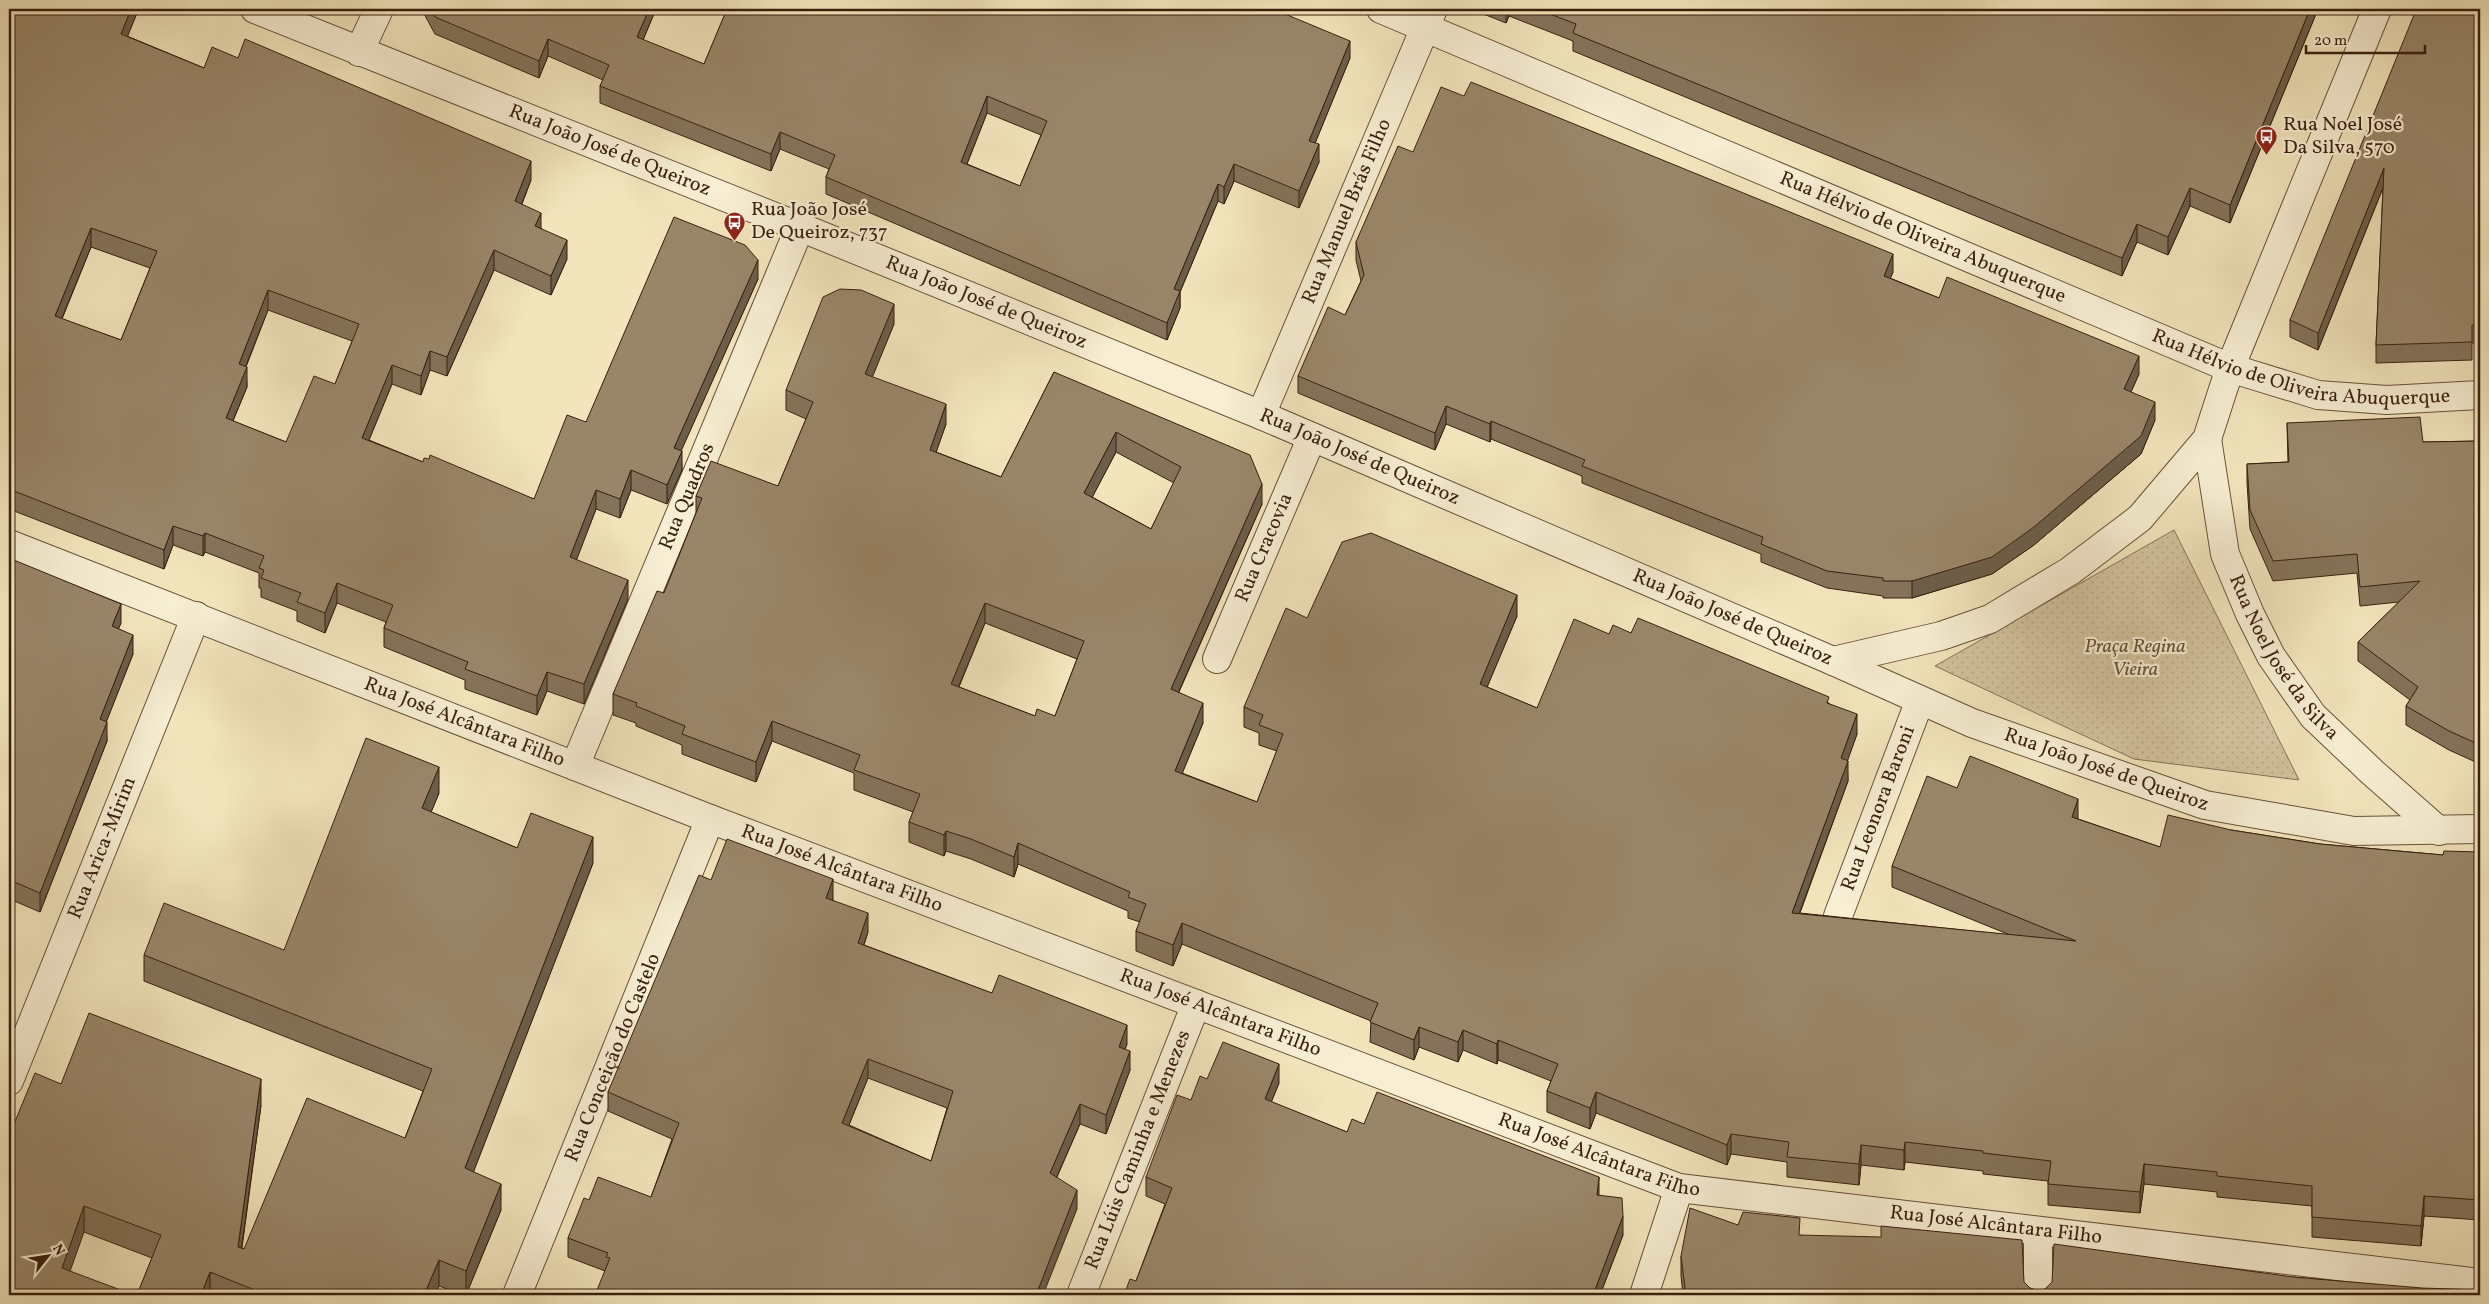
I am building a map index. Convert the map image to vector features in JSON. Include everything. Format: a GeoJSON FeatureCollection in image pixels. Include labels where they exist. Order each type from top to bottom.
{"type":"FeatureCollection","features":[{"type":"Feature","properties":{"kind":"street","name":"Rua João José de Queiroz"},"geometry":{"type":"LineString","coordinates":[[255,9],[800,227],[1261,415],[1833,661],[1972,723],[2204,805],[2354,831],[2480,829]]}},
{"type":"Feature","properties":{"kind":"street"},"geometry":{"type":"LineString","coordinates":[[360,52],[379,9]]}},
{"type":"Feature","properties":{"kind":"street","name":"Rua Hélvio de Oliveira Abuquerque"},"geometry":{"type":"LineString","coordinates":[[1381,9],[1429,18],[2230,368],[2318,395],[2387,400],[2480,395]]}},
{"type":"Feature","properties":{"kind":"street","name":"Rua Noel José da Silva"},"geometry":{"type":"LineString","coordinates":[[1833,661],[1941,636],[1990,619],[2070,571],[2140,518],[2207,439],[2230,368],[2377,9]]}},
{"type":"Feature","properties":{"kind":"street","name":"Rua Manuel Brás Filho"},"geometry":{"type":"LineString","coordinates":[[1261,415],[1429,18]]}},
{"type":"Feature","properties":{"kind":"street","name":"Rua Quadros"},"geometry":{"type":"LineString","coordinates":[[575,766],[800,227]]}},
{"type":"Feature","properties":{"kind":"street","name":"Rua Cracovia"},"geometry":{"type":"LineString","coordinates":[[1217,659],[1312,437]]}},
{"type":"Feature","properties":{"kind":"street","name":"Rua Noel José da Silva"},"geometry":{"type":"LineString","coordinates":[[2207,439],[2225,554],[2250,614],[2271,656],[2314,716],[2372,772],[2439,831]]}},
{"type":"Feature","properties":{"kind":"street","name":"Rua José Alcântara Filho"},"geometry":{"type":"LineString","coordinates":[[9,544],[710,819],[1679,1188],[2480,1283]]}},
{"type":"Feature","properties":{"kind":"street","name":"Rua Arica-Mirim"},"geometry":{"type":"LineString","coordinates":[[9,1081],[196,616]]}},
{"type":"Feature","properties":{"kind":"street","name":"Rua Leonora Baroni"},"geometry":{"type":"LineString","coordinates":[[1838,916],[1920,700]]}},
{"type":"Feature","properties":{"kind":"street","name":"Rua Conceição do Castelo"},"geometry":{"type":"LineString","coordinates":[[517,1295],[710,819]]}},
{"type":"Feature","properties":{"kind":"street","name":"Rua Lúis Caminha e Menezes"},"geometry":{"type":"LineString","coordinates":[[1080,1295],[1196,1004]]}},
{"type":"Feature","properties":{"kind":"street"},"geometry":{"type":"LineString","coordinates":[[1644,1295],[1679,1188]]}},
{"type":"Feature","properties":{"kind":"street"},"geometry":{"type":"LineString","coordinates":[[2038,1231],[2038,1295]]}},
{"type":"Feature","properties":{"kind":"green space","name":"Praça Regina Vieira"},"geometry":{"type":"Polygon","coordinates":[[[2174,530],[2299,780],[2134,759],[1935,666],[2174,530]]]}},
{"type":"Feature","properties":{"kind":"building"},"geometry":{"type":"Polygon","coordinates":[[[9,9],[131,9],[121,34],[204,68],[212,47],[238,58],[245,39],[531,161],[515,201],[541,213],[535,226],[567,240],[551,276],[494,250],[447,357],[430,351],[421,376],[392,365],[362,438],[423,462],[424,458],[429,459],[430,455],[534,499],[567,415],[586,422],[674,217],[745,245],[758,260],[674,448],[682,451],[667,485],[631,470],[620,499],[596,490],[570,557],[628,580],[584,684],[547,672],[537,696],[465,669],[468,662],[384,628],[393,605],[337,583],[325,613],[297,602],[301,593],[261,578],[264,570],[259,568],[264,556],[205,533],[203,536],[173,526],[164,550],[9,489],[9,9]],[[91,228],[55,316],[121,340],[157,251],[91,228]],[[268,290],[239,364],[247,367],[226,418],[286,442],[314,376],[335,384],[359,324],[268,290]]]}},
{"type":"Feature","properties":{"kind":"building"},"geometry":{"type":"Polygon","coordinates":[[[430,9],[649,9],[637,37],[704,64],[727,9],[1273,9],[1350,41],[1309,141],[1319,144],[1299,191],[1234,164],[1224,187],[1218,184],[1174,289],[1180,291],[1167,323],[826,177],[835,155],[780,132],[771,154],[600,86],[609,65],[548,39],[539,61],[435,17],[430,9]],[[987,96],[961,162],[1020,186],[1047,121],[987,96]]]}},
{"type":"Feature","properties":{"kind":"building"},"geometry":{"type":"Polygon","coordinates":[[[1537,9],[2310,9],[2230,205],[2190,188],[2168,237],[2137,224],[2122,258],[1573,33],[1576,24],[1537,9]]]}},
{"type":"Feature","properties":{"kind":"building"},"geometry":{"type":"Polygon","coordinates":[[[2480,9],[2480,325],[2472,325],[2472,342],[2376,345],[2384,168],[2318,333],[2290,320],[2416,10],[2480,9]]]}},
{"type":"Feature","properties":{"kind":"building"},"geometry":{"type":"Polygon","coordinates":[[[1471,82],[1893,254],[1884,276],[1939,298],[1947,277],[2139,356],[2124,389],[2155,402],[2141,436],[2034,527],[1992,557],[1912,581],[1883,581],[1883,578],[1827,571],[1761,544],[1763,537],[1582,466],[1585,460],[1491,421],[1490,424],[1446,406],[1435,433],[1298,376],[1328,307],[1345,315],[1364,275],[1356,242],[1398,146],[1413,152],[1441,87],[1464,96],[1471,82]]]}},
{"type":"Feature","properties":{"kind":"building"},"geometry":{"type":"Polygon","coordinates":[[[840,289],[861,290],[894,304],[865,374],[946,404],[930,450],[1001,477],[1054,372],[1250,455],[1262,484],[1171,689],[1203,703],[1175,771],[1257,802],[1283,734],[1259,725],[1263,715],[1244,707],[1286,608],[1307,618],[1342,542],[1371,533],[1517,595],[1480,684],[1537,708],[1574,619],[1609,634],[1613,625],[1631,633],[1638,618],[1829,697],[1827,703],[1857,714],[1841,758],[1848,761],[1792,913],[2076,941],[1892,866],[1927,776],[1957,788],[1970,756],[2078,799],[2072,817],[2160,847],[2168,815],[2231,830],[2320,844],[2443,855],[2444,851],[2480,852],[2480,1200],[2424,1196],[2421,1226],[2312,1217],[2312,1186],[2217,1176],[2217,1172],[2144,1164],[2140,1192],[2048,1184],[2051,1161],[1905,1142],[1904,1150],[1861,1145],[1859,1164],[1787,1157],[1789,1142],[1731,1134],[1727,1145],[1596,1092],[1590,1108],[1547,1091],[1558,1064],[1498,1040],[1497,1044],[1463,1030],[1458,1042],[1419,1027],[1414,1040],[1370,1022],[1378,1003],[1182,923],[1173,945],[1136,931],[1146,904],[1128,897],[1130,892],[1018,843],[1014,857],[971,839],[946,831],[944,835],[909,822],[920,794],[854,770],[860,755],[840,747],[772,721],[756,762],[682,734],[685,726],[636,706],[637,703],[613,694],[657,591],[664,593],[702,498],[696,496],[711,461],[778,486],[813,402],[786,390],[823,297],[840,289]],[[1116,432],[1084,493],[1151,529],[1181,467],[1116,432]],[[985,603],[951,684],[1035,716],[1037,709],[1055,716],[1084,641],[985,603]]]}},
{"type":"Feature","properties":{"kind":"building"},"geometry":{"type":"Polygon","coordinates":[[[2420,417],[2423,442],[2480,441],[2480,745],[2449,731],[2406,706],[2418,687],[2358,642],[2420,581],[2360,587],[2357,554],[2273,561],[2250,510],[2247,464],[2289,462],[2287,423],[2420,417]]]}},
{"type":"Feature","properties":{"kind":"building"},"geometry":{"type":"Polygon","coordinates":[[[9,558],[121,604],[112,626],[133,635],[100,719],[107,722],[40,893],[12,881],[9,888],[9,558]]]}},
{"type":"Feature","properties":{"kind":"building"},"geometry":{"type":"Polygon","coordinates":[[[366,738],[439,767],[422,808],[517,848],[531,813],[593,837],[465,1168],[501,1184],[466,1271],[439,1260],[424,1295],[267,1295],[210,1272],[201,1295],[137,1295],[161,1235],[84,1206],[62,1268],[134,1295],[9,1295],[9,1136],[35,1073],[61,1084],[89,1013],[261,1079],[238,1247],[244,1249],[307,1098],[405,1138],[432,1069],[144,955],[164,903],[284,950],[366,738]]]}},
{"type":"Feature","properties":{"kind":"building"},"geometry":{"type":"Polygon","coordinates":[[[727,839],[833,879],[826,898],[868,913],[858,943],[992,993],[999,975],[1127,1025],[1119,1047],[1130,1051],[1106,1115],[1080,1104],[1050,1173],[1077,1190],[1036,1295],[595,1295],[610,1258],[606,1257],[608,1253],[568,1238],[584,1198],[589,1200],[598,1177],[651,1197],[679,1123],[608,1092],[699,875],[711,880],[727,839]],[[868,1059],[842,1123],[931,1161],[953,1091],[868,1059]]]}},
{"type":"Feature","properties":{"kind":"building"},"geometry":{"type":"Polygon","coordinates":[[[1223,1042],[1279,1064],[1265,1099],[1347,1132],[1352,1119],[1364,1124],[1377,1092],[1599,1177],[1597,1195],[1622,1198],[1623,1216],[1593,1295],[1124,1295],[1130,1279],[1136,1281],[1172,1188],[1146,1177],[1177,1095],[1191,1100],[1200,1076],[1207,1079],[1223,1042]]]}},
{"type":"Feature","properties":{"kind":"building"},"geometry":{"type":"Polygon","coordinates":[[[1690,1208],[1738,1225],[1743,1212],[1800,1218],[1799,1235],[1881,1237],[1881,1226],[2022,1240],[2024,1282],[2030,1288],[2038,1291],[2045,1289],[2052,1282],[2054,1244],[2293,1277],[2422,1288],[2480,1290],[2480,1295],[1686,1295],[1681,1256],[1690,1208]]]}},
{"type":"Feature","properties":{"kind":"place","name":"Rua Noel José Da Silva, 570"},"geometry":{"type":"Point","coordinates":[2267,156]}},
{"type":"Feature","properties":{"kind":"place","name":"Rua João José De Queiroz, 737"},"geometry":{"type":"Point","coordinates":[735,241]}}]}
